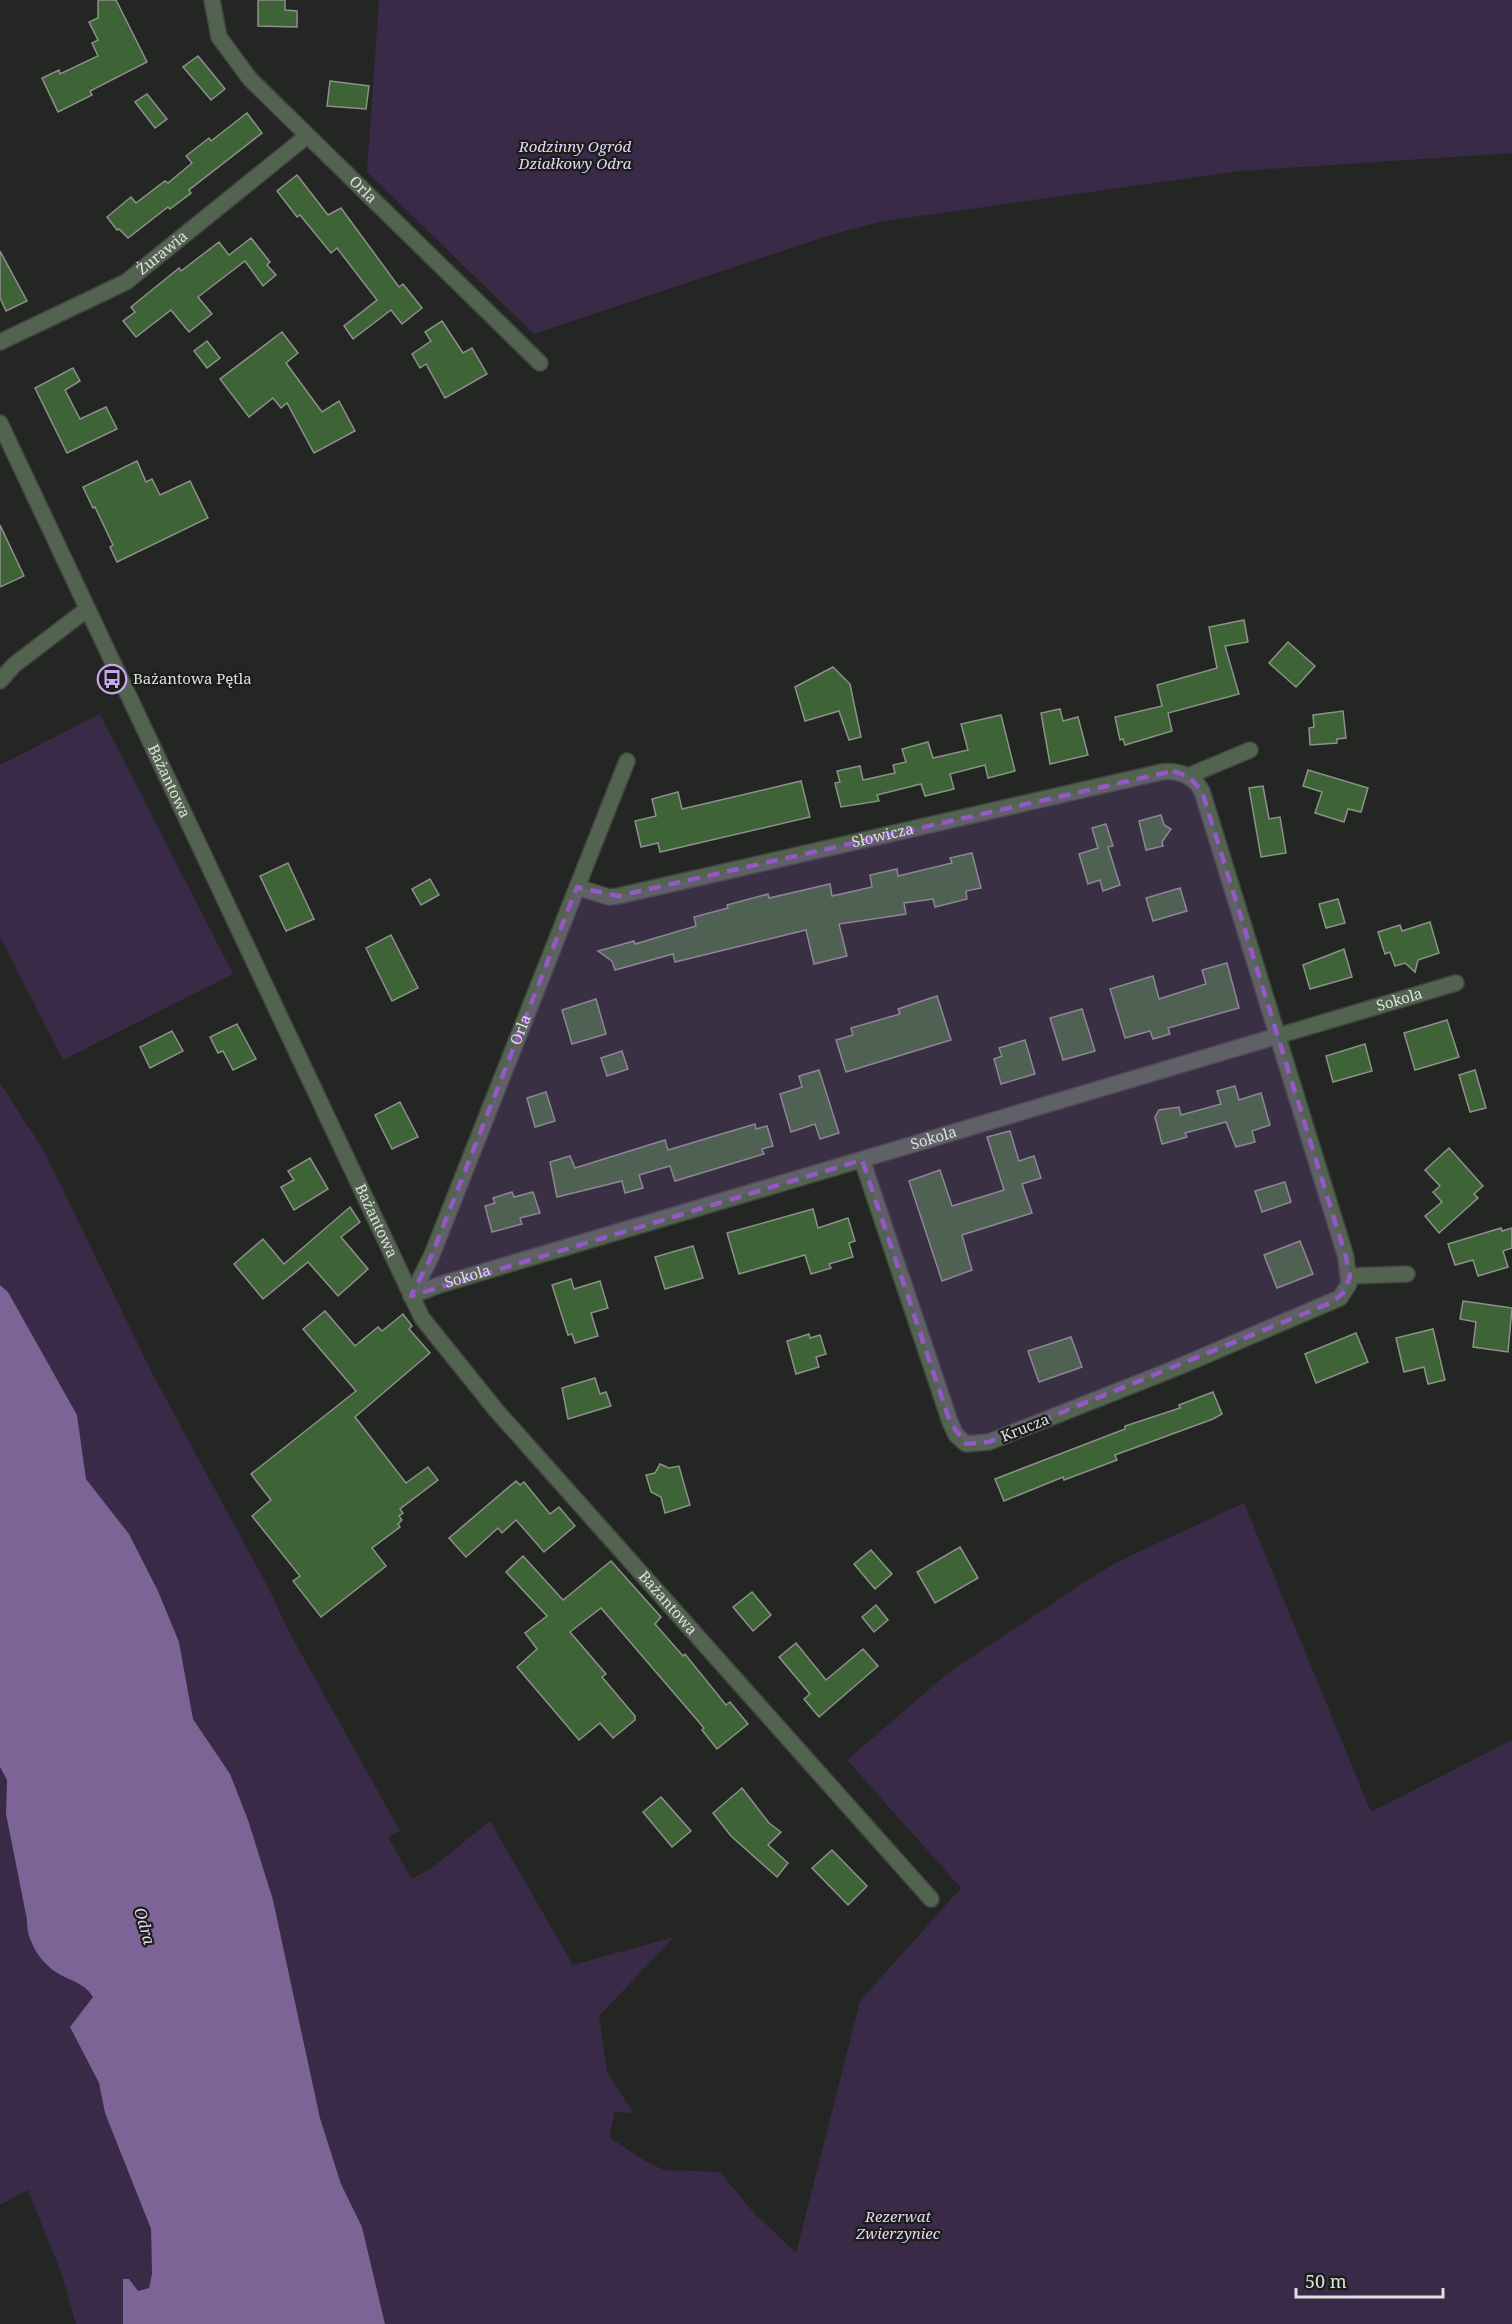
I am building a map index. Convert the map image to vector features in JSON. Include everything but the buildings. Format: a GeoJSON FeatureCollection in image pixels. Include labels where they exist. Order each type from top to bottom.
{"type":"FeatureCollection","features":[{"type":"Feature","properties":{"kind":"street","name":"Orla"},"geometry":{"type":"LineString","coordinates":[[212,0],[214,23],[226,48],[250,79],[540,363]]}},
{"type":"Feature","properties":{"kind":"street","name":"Żurawia"},"geometry":{"type":"LineString","coordinates":[[0,342],[126,282],[307,136]]}},
{"type":"Feature","properties":{"kind":"street","name":"Bażantowa"},"geometry":{"type":"LineString","coordinates":[[0,423],[86,610],[424,1322],[496,1410],[931,1899]]}},
{"type":"Feature","properties":{"kind":"street"},"geometry":{"type":"LineString","coordinates":[[0,681],[14,665],[86,610]]}},
{"type":"Feature","properties":{"kind":"street","name":"Słowicza"},"geometry":{"type":"LineString","coordinates":[[577,887],[609,897],[618,896],[1152,774],[1173,771],[1188,776],[1250,750]]}},
{"type":"Feature","properties":{"kind":"street","name":"Orla"},"geometry":{"type":"LineString","coordinates":[[411,1296],[431,1257],[627,761]]}},
{"type":"Feature","properties":{"kind":"street"},"geometry":{"type":"LineString","coordinates":[[1188,776],[1202,790],[1350,1276],[1407,1274]]}},
{"type":"Feature","properties":{"kind":"street","name":"Sokola"},"geometry":{"type":"LineString","coordinates":[[411,1296],[438,1285],[1456,983]]}},
{"type":"Feature","properties":{"kind":"street","name":"Krucza"},"geometry":{"type":"LineString","coordinates":[[862,1160],[950,1422],[956,1435],[966,1444],[989,1442],[1334,1302],[1345,1292],[1350,1276]]}},
{"type":"Feature","properties":{"kind":"highlighted area"},"geometry":{"type":"Polygon","coordinates":[[[1173,771],[1188,776],[1202,791],[1350,1276],[1345,1291],[1333,1302],[989,1442],[966,1444],[950,1422],[862,1160],[411,1296],[431,1257],[577,887],[618,896],[1173,771]]]}},
{"type":"Feature","properties":{"kind":"green space","name":"Rodzinny Ogród Działkowy Odra"},"geometry":{"type":"Polygon","coordinates":[[[379,0],[1512,0],[1512,153],[1240,171],[884,221],[830,235],[534,334],[367,172],[379,0]]]}},
{"type":"Feature","properties":{"kind":"green space"},"geometry":{"type":"Polygon","coordinates":[[[100,714],[233,974],[63,1060],[0,937],[0,765],[100,714]]]}},
{"type":"Feature","properties":{"kind":"green space","name":"Rezerwat Zwierzyniec"},"geometry":{"type":"Polygon","coordinates":[[[0,1083],[44,1151],[153,1375],[269,1589],[288,1630],[400,1831],[388,1837],[412,1879],[433,1867],[490,1821],[573,1965],[674,1937],[599,2016],[607,2071],[633,2113],[615,2112],[609,2137],[645,2161],[664,2170],[720,2172],[753,2212],[796,2253],[860,2001],[961,1888],[847,1760],[948,1673],[1089,1579],[1119,1561],[1244,1503],[1371,1812],[1512,1740],[1512,2324],[385,2324],[362,2227],[341,2184],[320,2118],[273,1900],[207,1739],[193,1719],[179,1642],[158,1591],[129,1534],[86,1479],[77,1415],[8,1292],[0,1285],[0,1083]]]}},
{"type":"Feature","properties":{"kind":"green space"},"geometry":{"type":"Polygon","coordinates":[[[0,1767],[7,1780],[6,1814],[29,1935],[36,1951],[53,1970],[82,1986],[93,1997],[70,2027],[99,2083],[105,2113],[151,2229],[152,2274],[149,2288],[138,2291],[129,2279],[123,2279],[123,2324],[76,2324],[61,2272],[28,2190],[0,2205],[0,1767]]]}},
{"type":"Feature","properties":{"kind":"water","name":"Odra"},"geometry":{"type":"Polygon","coordinates":[[[0,1285],[8,1292],[77,1415],[86,1479],[129,1534],[158,1591],[179,1642],[193,1719],[230,1774],[248,1820],[273,1900],[320,2118],[341,2184],[362,2227],[385,2324],[123,2324],[123,2279],[129,2279],[138,2291],[149,2288],[152,2274],[151,2229],[105,2113],[99,2083],[70,2027],[93,1997],[82,1986],[52,1970],[36,1951],[29,1935],[6,1814],[7,1780],[0,1767],[0,1285]]]}},
{"type":"Feature","properties":{"kind":"place","name":"Bażantowa Pętla"},"geometry":{"type":"Point","coordinates":[112,679]}}]}
